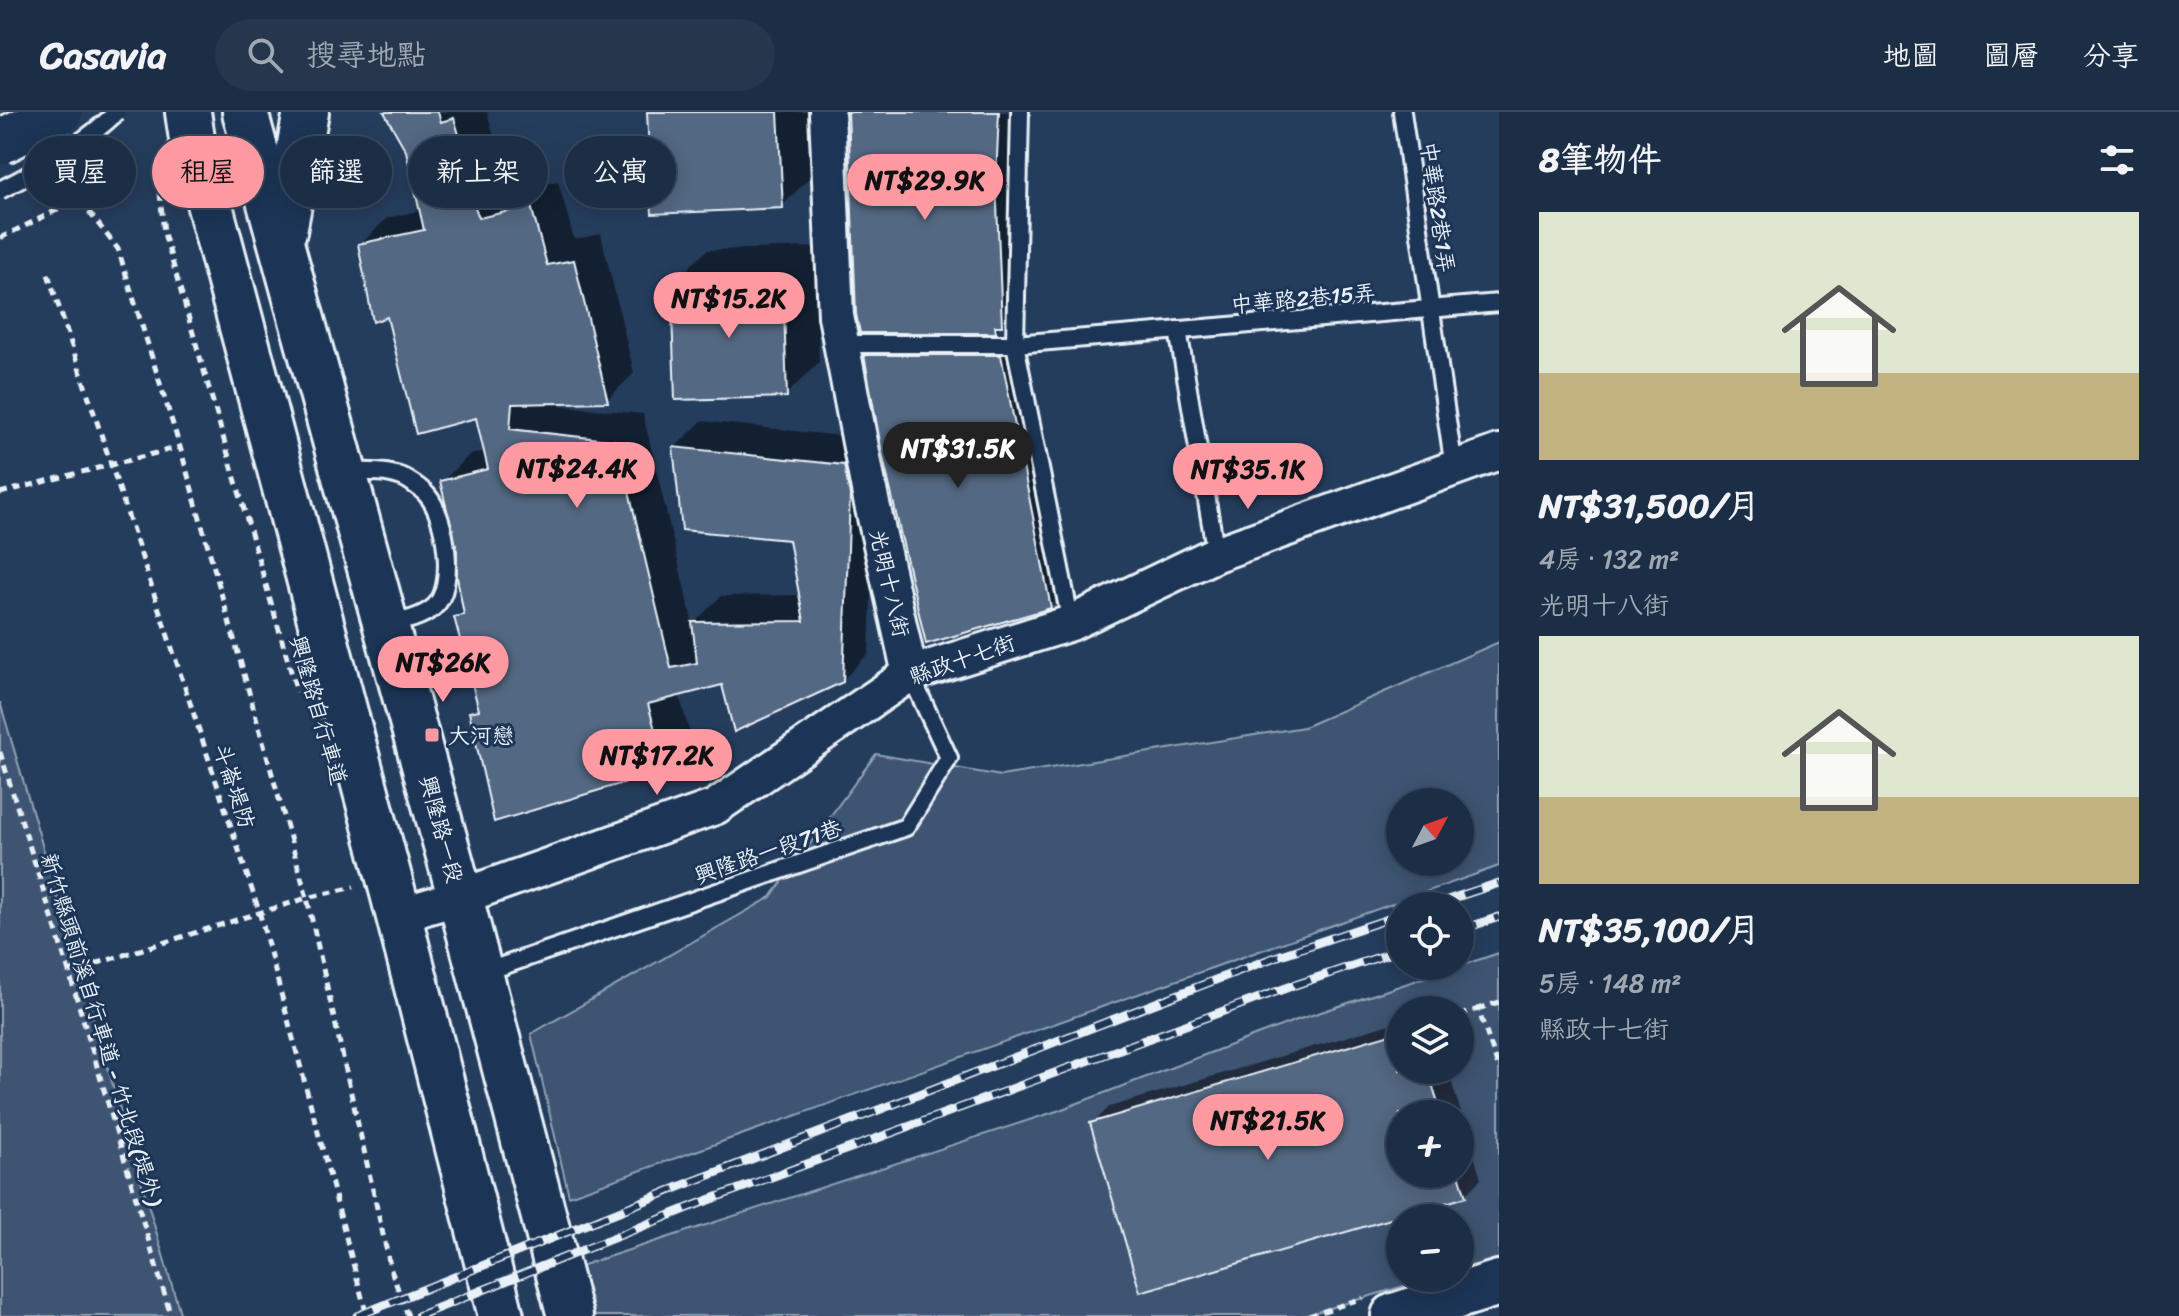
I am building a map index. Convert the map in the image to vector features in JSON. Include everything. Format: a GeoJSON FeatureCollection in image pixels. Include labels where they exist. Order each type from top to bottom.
{"type":"FeatureCollection","features":[{"type":"Feature","properties":{"kind":"street"},"geometry":{"type":"LineString","coordinates":[[0,142],[60,112]]}},
{"type":"Feature","properties":{"kind":"street"},"geometry":{"type":"LineString","coordinates":[[188,112],[370,889],[501,1316]]}},
{"type":"Feature","properties":{"kind":"street","name":"興隆路一段"},"geometry":{"type":"LineString","coordinates":[[245,112],[481,974],[570,1316]]}},
{"type":"Feature","properties":{"kind":"street"},"geometry":{"type":"LineString","coordinates":[[282,241],[306,112]]}},
{"type":"Feature","properties":{"kind":"street","name":"光明十八街"},"geometry":{"type":"LineString","coordinates":[[827,112],[836,316],[870,495],[910,674]]}},
{"type":"Feature","properties":{"kind":"street","name":"縣政十七街"},"geometry":{"type":"LineString","coordinates":[[370,889],[460,897],[715,807],[910,674],[1071,623],[1216,554],[1499,452]]}},
{"type":"Feature","properties":{"kind":"street"},"geometry":{"type":"LineString","coordinates":[[1394,1316],[1499,1283]]}},
{"type":"Feature","properties":{"kind":"lane"},"geometry":{"type":"LineString","coordinates":[[0,190],[33,173],[117,112]]}},
{"type":"Feature","properties":{"kind":"lane"},"geometry":{"type":"LineString","coordinates":[[1020,112],[1015,344],[1071,623]]}},
{"type":"Feature","properties":{"kind":"lane","name":"中華路2巷1弄"},"geometry":{"type":"LineString","coordinates":[[1402,112],[1454,468]]}},
{"type":"Feature","properties":{"kind":"lane","name":"中華路2巷15弄"},"geometry":{"type":"LineString","coordinates":[[841,344],[1015,344],[1499,303]]}},
{"type":"Feature","properties":{"kind":"lane"},"geometry":{"type":"LineString","coordinates":[[1178,330],[1216,554]]}},
{"type":"Feature","properties":{"kind":"lane"},"geometry":{"type":"LineString","coordinates":[[344,472],[376,472],[403,478],[428,496],[441,527],[449,571],[436,606],[413,619],[386,625]]}},
{"type":"Feature","properties":{"kind":"lane","name":"興隆路一段71巷"},"geometry":{"type":"LineString","coordinates":[[481,974],[906,827],[949,758],[910,674]]}},
{"type":"Feature","properties":{"kind":"path"},"geometry":{"type":"LineString","coordinates":[[0,238],[58,208]]}},
{"type":"Feature","properties":{"kind":"path"},"geometry":{"type":"LineString","coordinates":[[86,208],[118,249],[180,447],[307,898],[391,1270],[408,1316]]}},
{"type":"Feature","properties":{"kind":"path","name":"興隆路自行車道"},"geometry":{"type":"LineString","coordinates":[[162,208],[164,233],[301,705]]}},
{"type":"Feature","properties":{"kind":"path","name":"斗崙堤防"},"geometry":{"type":"LineString","coordinates":[[48,274],[259,911],[367,1316]]}},
{"type":"Feature","properties":{"kind":"path"},"geometry":{"type":"LineString","coordinates":[[0,493],[180,447]]}},
{"type":"Feature","properties":{"kind":"path","name":"新竹縣頭前溪自行車道 - 竹北段(堤外)"},"geometry":{"type":"LineString","coordinates":[[0,752],[171,1316]]}},
{"type":"Feature","properties":{"kind":"path"},"geometry":{"type":"LineString","coordinates":[[69,972],[259,911],[307,898],[370,889]]}},
{"type":"Feature","properties":{"kind":"path"},"geometry":{"type":"LineString","coordinates":[[1474,1010],[1499,1002]]}},
{"type":"Feature","properties":{"kind":"path"},"geometry":{"type":"LineString","coordinates":[[1478,1009],[1499,1069]]}},
{"type":"Feature","properties":{"kind":"shaded area"},"geometry":{"type":"Polygon","coordinates":[[[1499,642],[1499,866],[1474,875],[1474,788],[1386,788],[1386,876],[1471,876],[1426,892],[1386,892],[1386,906],[569,1196],[531,1034],[771,897],[876,754],[1001,776],[1304,727],[1499,642]]]}},
{"type":"Feature","properties":{"kind":"shaded area"},"geometry":{"type":"Polygon","coordinates":[[[0,702],[181,1316],[0,1316],[0,702]]]}},
{"type":"Feature","properties":{"kind":"shaded area"},"geometry":{"type":"Polygon","coordinates":[[[1499,953],[1499,1258],[1474,1265],[1474,1204],[1386,1204],[1386,1291],[1303,1316],[595,1316],[580,1266],[1057,1111],[1294,1021],[1418,980],[1474,980],[1474,961],[1499,953]]]}},
{"type":"Feature","properties":{"kind":"building"},"geometry":{"type":"Polygon","coordinates":[[[384,112],[438,112],[441,122],[454,118],[459,136],[408,136],[408,160],[384,112]]]}},
{"type":"Feature","properties":{"kind":"building"},"geometry":{"type":"Polygon","coordinates":[[[647,112],[778,112],[783,208],[652,214],[652,208],[676,208],[676,136],[648,136],[647,112]]]}},
{"type":"Feature","properties":{"kind":"building"},"geometry":{"type":"Polygon","coordinates":[[[848,112],[999,112],[996,180],[1002,326],[995,326],[996,333],[860,333],[856,314],[848,112]]]}},
{"type":"Feature","properties":{"kind":"building"},"geometry":{"type":"Polygon","coordinates":[[[419,208],[475,208],[479,218],[532,208],[547,265],[574,260],[608,402],[512,404],[510,429],[617,441],[671,668],[697,663],[692,622],[804,621],[789,540],[682,530],[673,447],[844,465],[850,495],[843,682],[734,732],[722,685],[648,704],[666,770],[494,822],[469,712],[479,710],[454,617],[464,615],[457,577],[457,551],[440,481],[488,469],[476,418],[416,434],[387,317],[373,322],[358,244],[424,230],[419,208]]]}},
{"type":"Feature","properties":{"kind":"building"},"geometry":{"type":"Polygon","coordinates":[[[783,279],[787,397],[675,400],[671,282],[783,279]]]}},
{"type":"Feature","properties":{"kind":"building"},"geometry":{"type":"Polygon","coordinates":[[[864,355],[1001,355],[1051,608],[926,644],[882,453],[864,355]]]}},
{"type":"Feature","properties":{"kind":"building"},"geometry":{"type":"Polygon","coordinates":[[[1386,1035],[1386,1084],[1432,1084],[1437,1100],[1386,1100],[1386,1188],[1463,1188],[1466,1197],[1442,1204],[1386,1204],[1386,1220],[1140,1292],[1090,1123],[1386,1035]]]}},
{"type":"Feature","properties":{"kind":"railway"},"geometry":{"type":"LineString","coordinates":[[1472,892],[1499,883]]}},
{"type":"Feature","properties":{"kind":"railway"},"geometry":{"type":"LineString","coordinates":[[1474,925],[1499,917]]}},
{"type":"Feature","properties":{"kind":"railway"},"geometry":{"type":"LineString","coordinates":[[357,1316],[689,1183],[1275,957],[1386,920]]}},
{"type":"Feature","properties":{"kind":"railway"},"geometry":{"type":"LineString","coordinates":[[418,1316],[698,1204],[1289,987],[1386,955]]}},
{"type":"Feature","properties":{"kind":"place","name":"大河戀"},"geometry":{"type":"Point","coordinates":[432,735]}}]}
